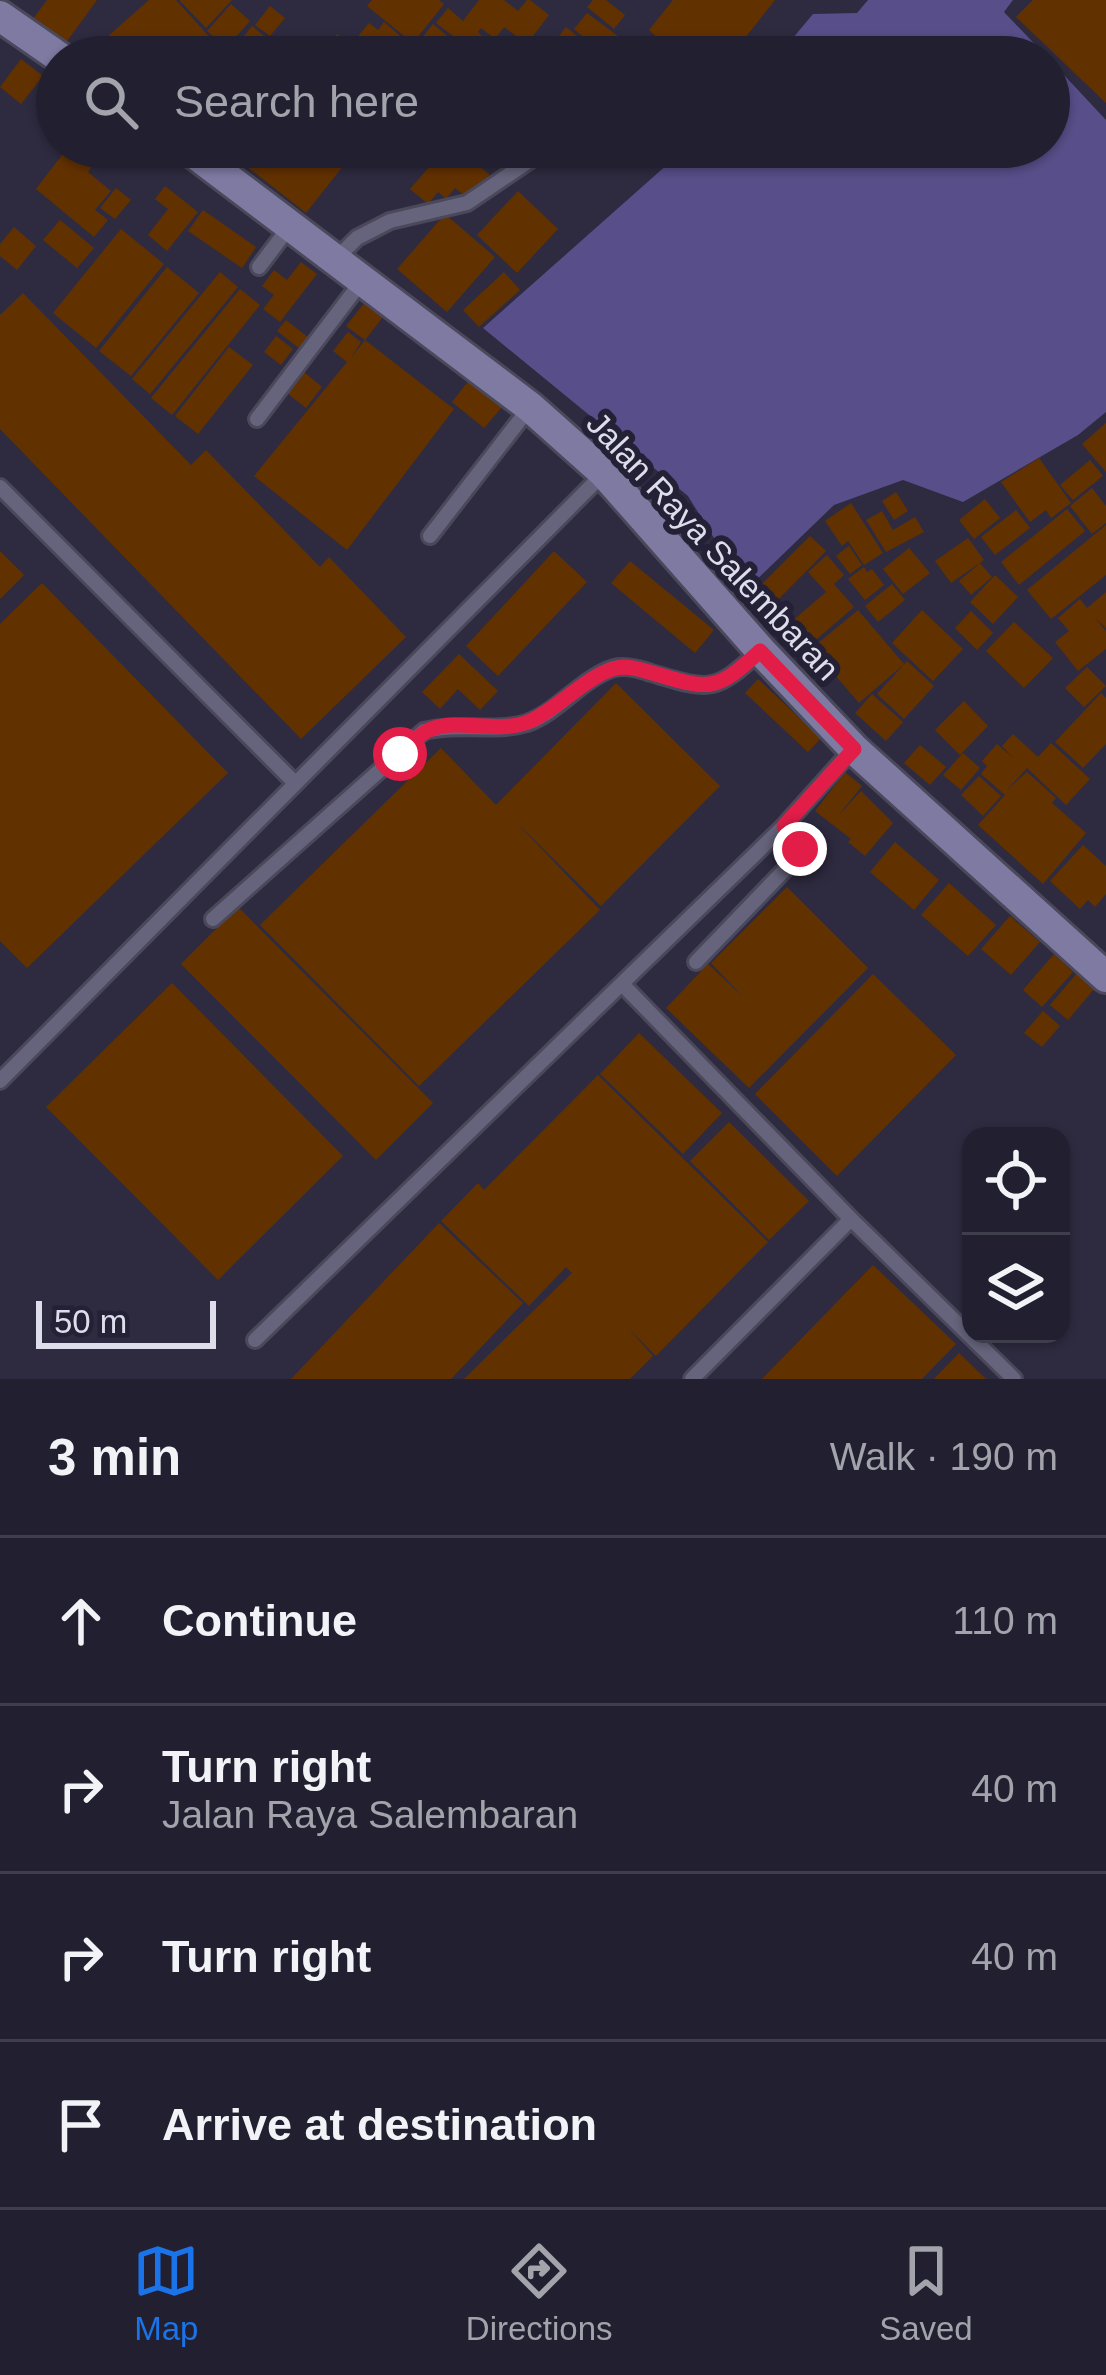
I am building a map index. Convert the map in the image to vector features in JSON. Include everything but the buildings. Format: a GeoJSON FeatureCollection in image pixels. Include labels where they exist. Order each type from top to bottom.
{"type":"FeatureCollection","features":[{"type":"Feature","properties":{"kind":"main road"},"geometry":{"type":"LineString","coordinates":[[0,16],[36,41]]}},
{"type":"Feature","properties":{"kind":"main road","name":"Jalan Raya Salembaran"},"geometry":{"type":"LineString","coordinates":[[214,168],[530,407],[604,473],[760,651],[854,749],[1106,977]]}},
{"type":"Feature","properties":{"kind":"lane"},"geometry":{"type":"LineString","coordinates":[[335,260],[357,238],[390,221],[467,203],[519,168]]}},
{"type":"Feature","properties":{"kind":"lane"},"geometry":{"type":"LineString","coordinates":[[259,267],[290,226]]}},
{"type":"Feature","properties":{"kind":"lane"},"geometry":{"type":"LineString","coordinates":[[257,419],[362,281]]}},
{"type":"Feature","properties":{"kind":"lane"},"geometry":{"type":"LineString","coordinates":[[430,536],[530,407]]}},
{"type":"Feature","properties":{"kind":"lane"},"geometry":{"type":"LineString","coordinates":[[0,1081],[604,473]]}},
{"type":"Feature","properties":{"kind":"lane"},"geometry":{"type":"LineString","coordinates":[[0,487],[295,783]]}},
{"type":"Feature","properties":{"kind":"lane"},"geometry":{"type":"LineString","coordinates":[[214,919],[424,731],[447,725],[479,728],[528,722],[616,668],[712,685],[732,677],[760,651]]}},
{"type":"Feature","properties":{"kind":"lane"},"geometry":{"type":"LineString","coordinates":[[255,1340],[784,826],[854,749]]}},
{"type":"Feature","properties":{"kind":"lane"},"geometry":{"type":"LineString","coordinates":[[696,962],[796,857],[798,839],[784,826]]}},
{"type":"Feature","properties":{"kind":"lane"},"geometry":{"type":"LineString","coordinates":[[622,984],[1014,1379]]}},
{"type":"Feature","properties":{"kind":"lane"},"geometry":{"type":"LineString","coordinates":[[692,1379],[851,1219]]}},
{"type":"Feature","properties":{"kind":"shaded area"},"geometry":{"type":"Polygon","coordinates":[[[868,0],[1013,0],[1004,12],[1027,36],[795,36],[813,14],[857,13],[868,0]]]}},
{"type":"Feature","properties":{"kind":"shaded area"},"geometry":{"type":"Polygon","coordinates":[[[1070,81],[1106,120],[1106,412],[1078,435],[963,502],[903,480],[834,505],[746,590],[688,496],[483,328],[663,168],[1070,168],[1070,81]]]}},
{"type":"Feature","properties":{"kind":"route"},"geometry":{"type":"LineString","coordinates":[[400,754],[424,731],[447,725],[479,728],[528,722],[616,668],[712,685],[732,677],[760,651],[854,749],[784,826],[798,839],[800,849]]}}]}
